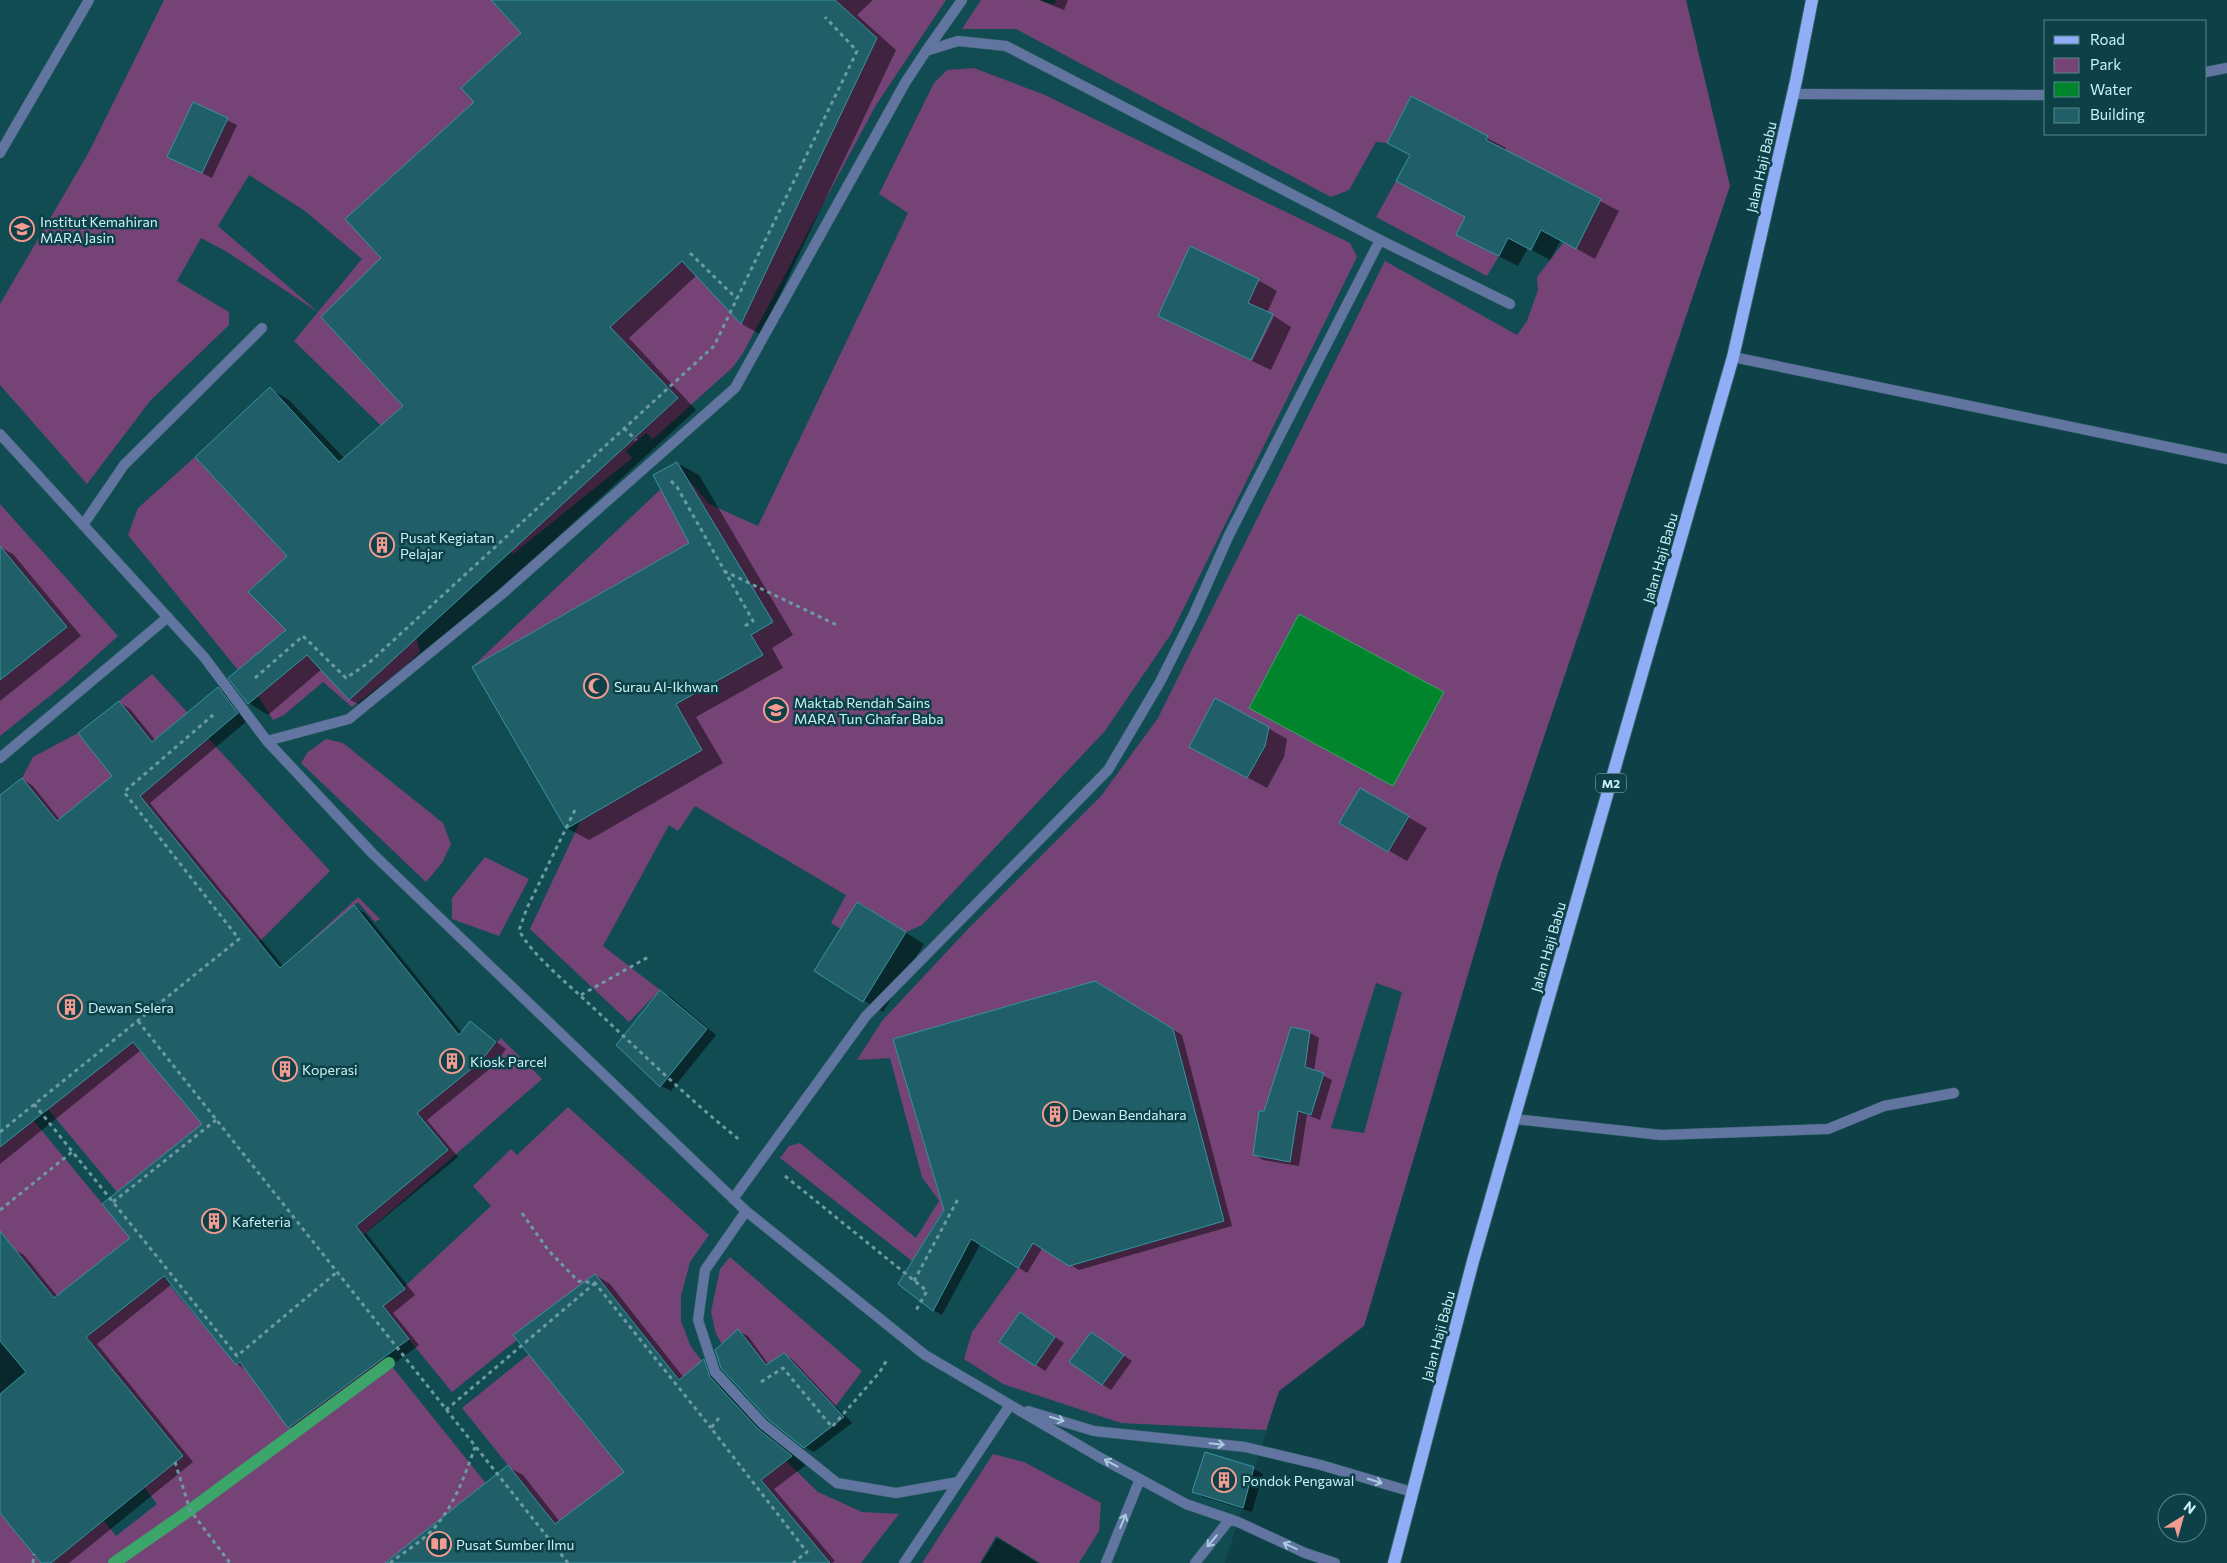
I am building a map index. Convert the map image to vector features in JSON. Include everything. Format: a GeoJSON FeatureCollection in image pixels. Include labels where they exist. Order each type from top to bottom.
{"type":"FeatureCollection","features":[{"type":"Feature","properties":{"kind":"main road","name":"Jalan Haji Babu"},"geometry":{"type":"LineString","coordinates":[[1394,1563],[1473,1261],[1733,357],[1793,94],[1812,0]]}},
{"type":"Feature","properties":{"kind":"street"},"geometry":{"type":"LineString","coordinates":[[0,153],[89,0]]}},
{"type":"Feature","properties":{"kind":"street"},"geometry":{"type":"LineString","coordinates":[[267,741],[349,719],[502,594],[735,388],[904,83],[962,0]]}},
{"type":"Feature","properties":{"kind":"street"},"geometry":{"type":"LineString","coordinates":[[926,51],[958,41],[1006,46],[1380,240],[1510,304]]}},
{"type":"Feature","properties":{"kind":"street"},"geometry":{"type":"LineString","coordinates":[[2207,72],[2227,68]]}},
{"type":"Feature","properties":{"kind":"street"},"geometry":{"type":"LineString","coordinates":[[1793,94],[2044,95]]}},
{"type":"Feature","properties":{"kind":"street"},"geometry":{"type":"LineString","coordinates":[[733,1199],[866,1016],[1108,770],[1160,682],[1193,616],[1229,535],[1380,240]]}},
{"type":"Feature","properties":{"kind":"street"},"geometry":{"type":"LineString","coordinates":[[83,525],[124,465],[262,328]]}},
{"type":"Feature","properties":{"kind":"street"},"geometry":{"type":"LineString","coordinates":[[1733,357],[2227,459]]}},
{"type":"Feature","properties":{"kind":"street"},"geometry":{"type":"LineString","coordinates":[[0,434],[204,657],[267,741],[373,854],[746,1211],[926,1355],[1010,1405],[1186,1504],[1230,1520],[1305,1553],[1335,1563]]}},
{"type":"Feature","properties":{"kind":"street"},"geometry":{"type":"LineString","coordinates":[[0,758],[168,617]]}},
{"type":"Feature","properties":{"kind":"street"},"geometry":{"type":"LineString","coordinates":[[1515,1118],[1661,1135],[1828,1129],[1884,1106],[1954,1094]]}},
{"type":"Feature","properties":{"kind":"street"},"geometry":{"type":"LineString","coordinates":[[746,1211],[705,1270],[698,1320],[715,1372],[763,1424],[837,1483],[896,1493],[958,1482]]}},
{"type":"Feature","properties":{"kind":"street"},"geometry":{"type":"LineString","coordinates":[[1010,1405],[1094,1430],[1245,1447],[1321,1465],[1412,1492]]}},
{"type":"Feature","properties":{"kind":"street"},"geometry":{"type":"LineString","coordinates":[[904,1563],[1010,1405]]}},
{"type":"Feature","properties":{"kind":"street"},"geometry":{"type":"LineString","coordinates":[[1106,1563],[1140,1479]]}},
{"type":"Feature","properties":{"kind":"street"},"geometry":{"type":"LineString","coordinates":[[1195,1563],[1230,1520]]}},
{"type":"Feature","properties":{"kind":"path"},"geometry":{"type":"LineString","coordinates":[[0,1132],[239,939],[124,792],[303,636],[346,678],[371,661],[714,346],[857,51],[825,17]]}},
{"type":"Feature","properties":{"kind":"path"},"geometry":{"type":"LineString","coordinates":[[690,253],[737,298]]}},
{"type":"Feature","properties":{"kind":"path"},"geometry":{"type":"LineString","coordinates":[[624,428],[677,487],[752,621],[746,626]]}},
{"type":"Feature","properties":{"kind":"path"},"geometry":{"type":"LineString","coordinates":[[724,571],[839,626]]}},
{"type":"Feature","properties":{"kind":"path"},"geometry":{"type":"LineString","coordinates":[[561,977],[523,939],[519,930],[527,908],[575,810]]}},
{"type":"Feature","properties":{"kind":"path"},"geometry":{"type":"LineString","coordinates":[[581,995],[650,956]]}},
{"type":"Feature","properties":{"kind":"path"},"geometry":{"type":"LineString","coordinates":[[138,1021],[568,1563]]}},
{"type":"Feature","properties":{"kind":"path"},"geometry":{"type":"LineString","coordinates":[[34,1104],[238,1356],[337,1272]]}},
{"type":"Feature","properties":{"kind":"path"},"geometry":{"type":"LineString","coordinates":[[113,1202],[216,1119]]}},
{"type":"Feature","properties":{"kind":"path"},"geometry":{"type":"LineString","coordinates":[[0,1210],[72,1152]]}},
{"type":"Feature","properties":{"kind":"path"},"geometry":{"type":"LineString","coordinates":[[914,1281],[958,1199]]}},
{"type":"Feature","properties":{"kind":"path"},"geometry":{"type":"LineString","coordinates":[[522,1213],[548,1250],[578,1281],[595,1283],[711,1428],[807,1552],[793,1563]]}},
{"type":"Feature","properties":{"kind":"path"},"geometry":{"type":"LineString","coordinates":[[446,1410],[595,1283]]}},
{"type":"Feature","properties":{"kind":"path"},"geometry":{"type":"LineString","coordinates":[[711,1428],[738,1396]]}},
{"type":"Feature","properties":{"kind":"path"},"geometry":{"type":"LineString","coordinates":[[390,1563],[434,1528],[447,1511],[463,1481],[476,1447]]}},
{"type":"Feature","properties":{"kind":"path"},"geometry":{"type":"LineString","coordinates":[[175,1462],[190,1510],[230,1563]]}},
{"type":"Feature","properties":{"kind":"path"},"geometry":{"type":"LineString","coordinates":[[32,1563],[34,1554]]}},
{"type":"Feature","properties":{"kind":"shaded area","name":"Maktab Rendah Sains MARA Tun Ghafar Baba"},"geometry":{"type":"Polygon","coordinates":[[[0,0],[1686,0],[1730,186],[1498,873],[1364,1326],[1279,1391],[1225,1563],[0,1563],[0,0]]]}},
{"type":"Feature","properties":{"kind":"green space"},"geometry":{"type":"Polygon","coordinates":[[[164,0],[946,0],[876,105],[743,353],[733,367],[653,439],[646,433],[626,451],[632,458],[513,554],[294,341],[318,312],[227,252],[201,238],[177,281],[229,312],[229,325],[150,401],[87,484],[0,385],[0,304],[89,152],[164,0]],[[249,175],[218,226],[318,312],[362,259],[305,211],[249,175]]]}},
{"type":"Feature","properties":{"kind":"green space"},"geometry":{"type":"Polygon","coordinates":[[[981,0],[1040,0],[1054,5],[1056,0],[1686,0],[1730,186],[1498,873],[1364,1326],[1279,1391],[1266,1430],[1121,1423],[1003,1384],[964,1359],[972,1332],[1018,1268],[1033,1243],[1224,1221],[1173,1029],[1095,981],[893,1039],[937,1188],[952,1196],[912,1261],[780,1158],[789,1146],[800,1143],[916,1238],[939,1201],[922,1177],[890,1058],[857,1060],[882,1021],[968,929],[1101,796],[1158,718],[1385,261],[1517,335],[1527,321],[1538,290],[1537,277],[1564,242],[1576,248],[1601,199],[1501,148],[1456,234],[1499,256],[1487,276],[1376,217],[1396,181],[1450,207],[1411,96],[1387,143],[1376,142],[1349,190],[1331,197],[1016,29],[962,29],[981,0]],[[1376,983],[1331,1128],[1364,1133],[1402,992],[1376,983]]]}},
{"type":"Feature","properties":{"kind":"green space"},"geometry":{"type":"Polygon","coordinates":[[[974,68],[1045,95],[1350,243],[1357,257],[1171,634],[1105,731],[922,925],[906,932],[858,902],[841,929],[831,923],[846,895],[695,806],[678,831],[669,825],[603,946],[660,990],[629,1022],[530,929],[581,820],[702,750],[676,704],[751,635],[772,622],[687,478],[709,504],[758,526],[908,213],[879,194],[934,83],[947,70],[974,68]]]}},
{"type":"Feature","properties":{"kind":"green space"},"geometry":{"type":"Polygon","coordinates":[[[195,457],[287,556],[248,592],[286,630],[238,670],[128,535],[138,508],[195,457]]]}},
{"type":"Feature","properties":{"kind":"green space"},"geometry":{"type":"Polygon","coordinates":[[[661,489],[689,543],[472,667],[661,489]]]}},
{"type":"Feature","properties":{"kind":"green space"},"geometry":{"type":"Polygon","coordinates":[[[0,504],[118,636],[66,683],[0,736],[0,504]]]}},
{"type":"Feature","properties":{"kind":"green space"},"geometry":{"type":"Polygon","coordinates":[[[416,637],[420,652],[401,670],[352,707],[323,682],[284,715],[273,720],[258,696],[307,655],[416,637]]]}},
{"type":"Feature","properties":{"kind":"green space"},"geometry":{"type":"Polygon","coordinates":[[[152,674],[188,713],[152,742],[119,701],[152,674]]]}},
{"type":"Feature","properties":{"kind":"green space"},"geometry":{"type":"Polygon","coordinates":[[[78,733],[112,776],[105,882],[22,778],[33,757],[78,733]]]}},
{"type":"Feature","properties":{"kind":"green space"},"geometry":{"type":"Polygon","coordinates":[[[208,738],[330,871],[259,942],[139,796],[208,738]]]}},
{"type":"Feature","properties":{"kind":"green space"},"geometry":{"type":"Polygon","coordinates":[[[326,739],[343,743],[443,823],[451,844],[442,863],[426,882],[301,763],[308,752],[326,739]]]}},
{"type":"Feature","properties":{"kind":"green space"},"geometry":{"type":"Polygon","coordinates":[[[485,857],[529,879],[499,936],[452,919],[452,898],[485,857]]]}},
{"type":"Feature","properties":{"kind":"green space"},"geometry":{"type":"Polygon","coordinates":[[[358,897],[380,919],[375,922],[358,902],[294,956],[358,897]]]}},
{"type":"Feature","properties":{"kind":"green space"},"geometry":{"type":"Polygon","coordinates":[[[501,1038],[542,1079],[345,1251],[386,1304],[405,1289],[404,1287],[491,1206],[473,1186],[511,1149],[517,1155],[568,1107],[709,1235],[690,1262],[681,1296],[681,1321],[691,1347],[702,1361],[695,1367],[717,1394],[700,1406],[595,1274],[515,1334],[517,1340],[452,1392],[258,1155],[272,1144],[276,1149],[366,1076],[380,1094],[297,1163],[352,1230],[448,1150],[417,1113],[482,1059],[501,1038]]]}},
{"type":"Feature","properties":{"kind":"green space"},"geometry":{"type":"Polygon","coordinates":[[[133,1042],[202,1124],[117,1192],[48,1109],[133,1042]]]}},
{"type":"Feature","properties":{"kind":"green space"},"geometry":{"type":"Polygon","coordinates":[[[33,1120],[236,1365],[329,1288],[550,1563],[51,1563],[104,1521],[116,1536],[157,1504],[144,1487],[183,1456],[0,1231],[0,1147],[33,1120]]]}},
{"type":"Feature","properties":{"kind":"green space"},"geometry":{"type":"Polygon","coordinates":[[[730,1257],[862,1371],[835,1407],[784,1353],[766,1365],[722,1344],[716,1334],[711,1312],[720,1269],[730,1257]]]}},
{"type":"Feature","properties":{"kind":"green space"},"geometry":{"type":"Polygon","coordinates":[[[529,1354],[698,1563],[596,1494],[555,1524],[462,1408],[529,1354]]]}},
{"type":"Feature","properties":{"kind":"green space"},"geometry":{"type":"Polygon","coordinates":[[[752,1437],[777,1468],[786,1461],[818,1492],[862,1512],[899,1514],[861,1563],[808,1563],[821,1552],[735,1450],[752,1437]]]}},
{"type":"Feature","properties":{"kind":"green space"},"geometry":{"type":"Polygon","coordinates":[[[993,1454],[1024,1462],[1101,1503],[1099,1531],[1079,1563],[1040,1563],[996,1536],[980,1563],[922,1563],[993,1454]]]}},
{"type":"Feature","properties":{"kind":"green space"},"geometry":{"type":"Polygon","coordinates":[[[0,1513],[41,1563],[0,1563],[0,1513]]]}},
{"type":"Feature","properties":{"kind":"water"},"geometry":{"type":"Polygon","coordinates":[[[1299,614],[1444,692],[1393,786],[1249,708],[1299,614]]]}},
{"type":"Feature","properties":{"kind":"building"},"geometry":{"type":"Polygon","coordinates":[[[491,0],[835,0],[877,38],[741,324],[682,261],[610,327],[678,398],[349,700],[307,655],[248,704],[228,678],[286,630],[248,592],[287,556],[195,457],[270,387],[339,462],[403,406],[321,317],[381,258],[345,219],[474,102],[461,88],[521,33],[491,0]]]}},
{"type":"Feature","properties":{"kind":"building"},"geometry":{"type":"Polygon","coordinates":[[[1411,96],[1488,136],[1486,140],[1601,199],[1576,249],[1541,230],[1531,250],[1508,238],[1499,256],[1456,235],[1465,217],[1396,181],[1410,155],[1387,143],[1411,96]]]}},
{"type":"Feature","properties":{"kind":"building"},"geometry":{"type":"Polygon","coordinates":[[[193,102],[228,118],[202,173],[167,157],[193,102]]]}},
{"type":"Feature","properties":{"kind":"building"},"geometry":{"type":"Polygon","coordinates":[[[1190,246],[1259,279],[1248,303],[1273,314],[1251,360],[1158,316],[1190,246]]]}},
{"type":"Feature","properties":{"kind":"building","name":"Surau Al-Ikhwan"},"geometry":{"type":"Polygon","coordinates":[[[677,462],[773,622],[751,635],[763,655],[676,704],[702,750],[566,829],[472,667],[689,543],[653,475],[677,462]]]}},
{"type":"Feature","properties":{"kind":"building"},"geometry":{"type":"Polygon","coordinates":[[[0,546],[67,627],[0,680],[0,546]]]}},
{"type":"Feature","properties":{"kind":"building"},"geometry":{"type":"Polygon","coordinates":[[[218,687],[238,713],[140,796],[280,968],[354,905],[459,1035],[470,1021],[496,1042],[481,1061],[417,1113],[448,1150],[356,1226],[405,1289],[383,1306],[409,1339],[288,1428],[240,1362],[236,1365],[164,1276],[86,1337],[183,1456],[51,1563],[41,1563],[0,1513],[0,1394],[26,1372],[0,1341],[0,1231],[54,1298],[130,1238],[102,1204],[202,1124],[133,1042],[0,1147],[0,795],[22,778],[57,821],[112,776],[78,733],[119,701],[152,742],[218,687]]]}},
{"type":"Feature","properties":{"kind":"building"},"geometry":{"type":"Polygon","coordinates":[[[1215,698],[1269,727],[1265,746],[1247,778],[1189,747],[1215,698]]]}},
{"type":"Feature","properties":{"kind":"building"},"geometry":{"type":"Polygon","coordinates":[[[1360,788],[1409,816],[1388,852],[1339,823],[1360,788]]]}},
{"type":"Feature","properties":{"kind":"building"},"geometry":{"type":"Polygon","coordinates":[[[857,902],[906,932],[863,1002],[814,971],[857,902]]]}},
{"type":"Feature","properties":{"kind":"building","name":"Dewan Bendahara"},"geometry":{"type":"Polygon","coordinates":[[[1095,981],[1173,1029],[1224,1221],[1069,1266],[1033,1243],[1018,1268],[971,1239],[933,1311],[898,1284],[944,1210],[893,1039],[1095,981]]]}},
{"type":"Feature","properties":{"kind":"building"},"geometry":{"type":"Polygon","coordinates":[[[660,990],[707,1029],[660,1087],[616,1045],[660,990]]]}},
{"type":"Feature","properties":{"kind":"building"},"geometry":{"type":"Polygon","coordinates":[[[1291,1027],[1310,1031],[1305,1067],[1324,1073],[1311,1115],[1298,1111],[1290,1162],[1253,1155],[1259,1111],[1264,1111],[1291,1027]]]}},
{"type":"Feature","properties":{"kind":"building"},"geometry":{"type":"Polygon","coordinates":[[[595,1274],[679,1380],[704,1359],[710,1377],[758,1429],[792,1456],[761,1480],[830,1563],[385,1563],[508,1465],[555,1524],[624,1472],[513,1335],[595,1274]]]}},
{"type":"Feature","properties":{"kind":"building"},"geometry":{"type":"Polygon","coordinates":[[[1020,1312],[1055,1337],[1035,1366],[999,1342],[1020,1312]]]}},
{"type":"Feature","properties":{"kind":"building"},"geometry":{"type":"Polygon","coordinates":[[[738,1329],[766,1365],[784,1353],[844,1417],[804,1448],[768,1419],[721,1368],[715,1350],[738,1329]]]}},
{"type":"Feature","properties":{"kind":"building"},"geometry":{"type":"Polygon","coordinates":[[[1091,1332],[1124,1355],[1102,1385],[1069,1362],[1091,1332]]]}},
{"type":"Feature","properties":{"kind":"building","name":"Pondok Pengawal"},"geometry":{"type":"Polygon","coordinates":[[[1205,1452],[1254,1467],[1243,1508],[1192,1492],[1205,1452]]]}},
{"type":"Feature","properties":{"kind":"waterway"},"geometry":{"type":"LineString","coordinates":[[114,1563],[190,1510],[389,1363]]}},
{"type":"Feature","properties":{"kind":"place","name":"Institut Kemahiran MARA Jasin"},"geometry":{"type":"Point","coordinates":[22,229]}},
{"type":"Feature","properties":{"kind":"place","name":"Pusat Kegiatan Pelajar"},"geometry":{"type":"Point","coordinates":[382,545]}},
{"type":"Feature","properties":{"kind":"place","name":"Surau Al-Ikhwan"},"geometry":{"type":"Point","coordinates":[596,686]}},
{"type":"Feature","properties":{"kind":"place","name":"Maktab Rendah Sains MARA Tun Ghafar Baba"},"geometry":{"type":"Point","coordinates":[776,710]}},
{"type":"Feature","properties":{"kind":"place","name":"Dewan Selera"},"geometry":{"type":"Point","coordinates":[70,1007]}},
{"type":"Feature","properties":{"kind":"place","name":"Kiosk Parcel"},"geometry":{"type":"Point","coordinates":[452,1061]}},
{"type":"Feature","properties":{"kind":"place","name":"Koperasi"},"geometry":{"type":"Point","coordinates":[285,1069]}},
{"type":"Feature","properties":{"kind":"place","name":"Dewan Bendahara"},"geometry":{"type":"Point","coordinates":[1055,1114]}},
{"type":"Feature","properties":{"kind":"place","name":"Kafeteria"},"geometry":{"type":"Point","coordinates":[214,1221]}},
{"type":"Feature","properties":{"kind":"place","name":"Pondok Pengawal"},"geometry":{"type":"Point","coordinates":[1224,1480]}},
{"type":"Feature","properties":{"kind":"place","name":"Pusat Sumber Ilmu"},"geometry":{"type":"Point","coordinates":[439,1544]}}]}
